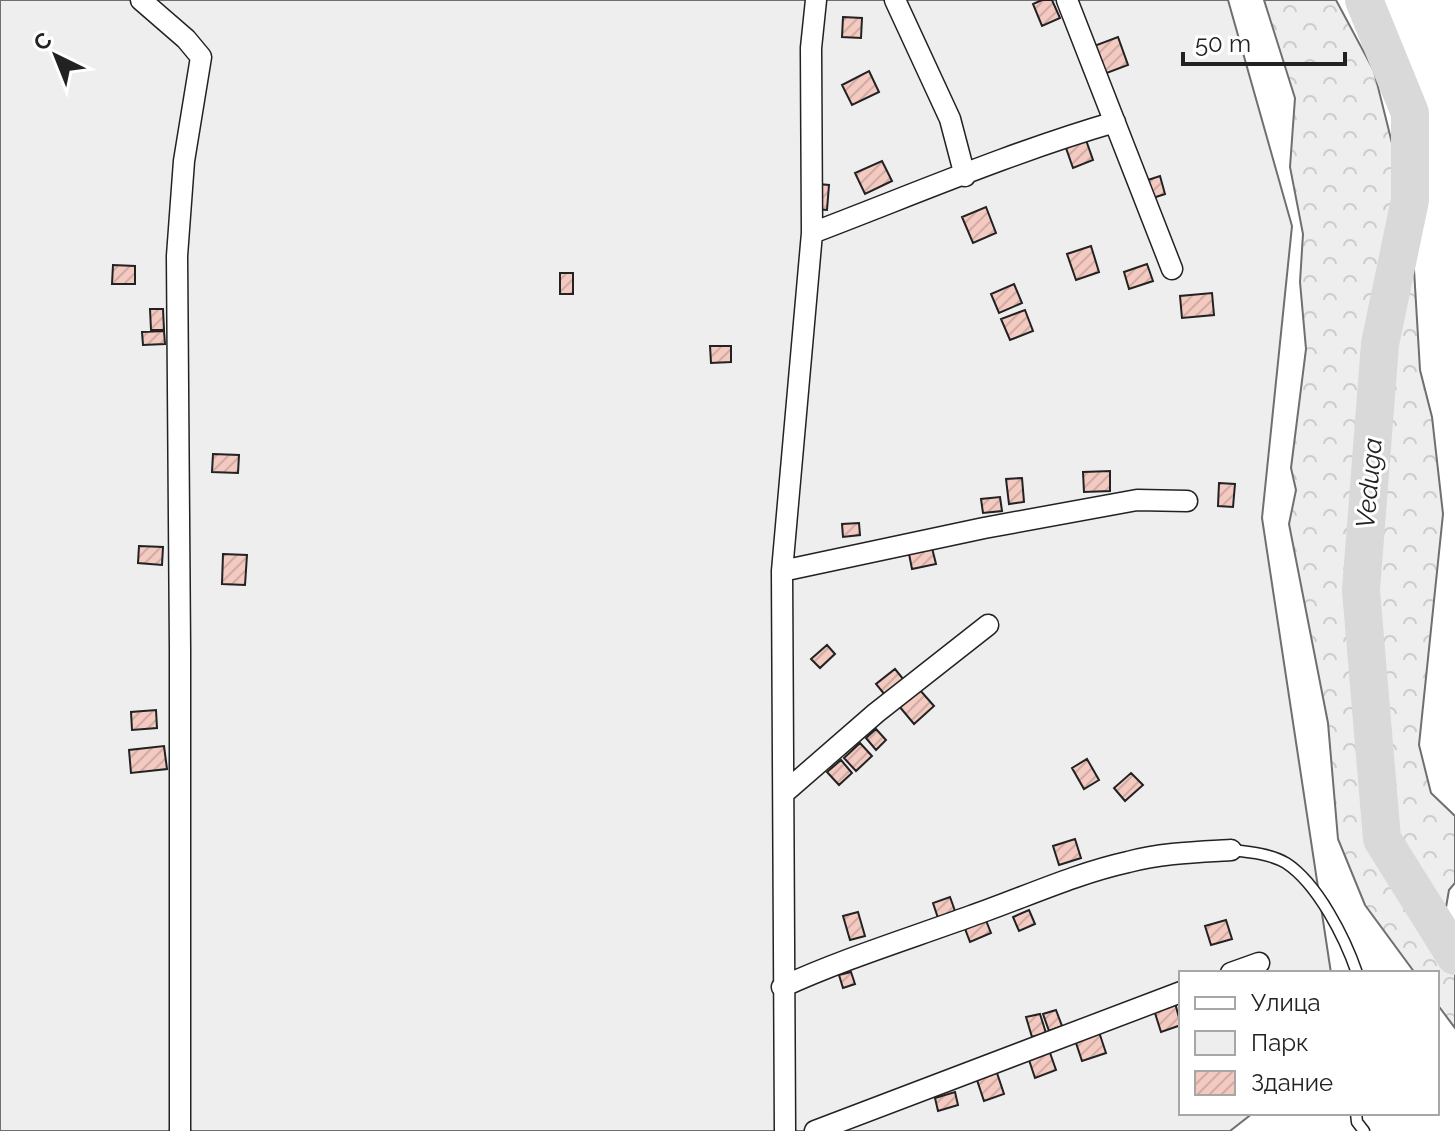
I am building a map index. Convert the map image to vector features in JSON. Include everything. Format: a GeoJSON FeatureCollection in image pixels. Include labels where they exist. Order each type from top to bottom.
{"type":"FeatureCollection","features":[{"type":"Feature","properties":{"kind":"street"},"geometry":{"type":"LineString","coordinates":[[141,0],[186,39],[201,57],[184,161],[177,256],[180,1131]]}},
{"type":"Feature","properties":{"kind":"street"},"geometry":{"type":"LineString","coordinates":[[785,1131],[782,571],[812,233],[811,48],[816,0]]}},
{"type":"Feature","properties":{"kind":"street"},"geometry":{"type":"LineString","coordinates":[[895,0],[950,119],[965,176]]}},
{"type":"Feature","properties":{"kind":"street"},"geometry":{"type":"LineString","coordinates":[[1067,0],[1172,269]]}},
{"type":"Feature","properties":{"kind":"street"},"geometry":{"type":"LineString","coordinates":[[812,233],[965,176],[1048,141],[1115,122]]}},
{"type":"Feature","properties":{"kind":"street"},"geometry":{"type":"LineString","coordinates":[[782,571],[984,528],[1137,500],[1187,501]]}},
{"type":"Feature","properties":{"kind":"street"},"geometry":{"type":"LineString","coordinates":[[784,793],[876,713],[988,625]]}},
{"type":"Feature","properties":{"kind":"street"},"geometry":{"type":"LineString","coordinates":[[782,987],[823,968],[1128,861],[1231,850]]}},
{"type":"Feature","properties":{"kind":"street"},"geometry":{"type":"LineString","coordinates":[[1237,971],[1259,963]]}},
{"type":"Feature","properties":{"kind":"street"},"geometry":{"type":"LineString","coordinates":[[815,1131],[1179,993]]}},
{"type":"Feature","properties":{"kind":"lane"},"geometry":{"type":"LineString","coordinates":[[1231,850],[1259,854],[1285,863],[1309,885],[1348,947],[1356,971]]}},
{"type":"Feature","properties":{"kind":"green space"},"geometry":{"type":"Polygon","coordinates":[[[0,0],[1228,0],[1292,226],[1262,518],[1331,971],[1179,971],[1179,1115],[1250,1115],[1230,1131],[0,1131],[0,0]]]}},
{"type":"Feature","properties":{"kind":"green space"},"geometry":{"type":"Polygon","coordinates":[[[1264,0],[1336,0],[1374,71],[1411,219],[1420,370],[1432,417],[1443,514],[1419,745],[1431,793],[1455,816],[1455,883],[1449,890],[1445,913],[1455,957],[1455,1028],[1439,1007],[1439,971],[1414,971],[1365,905],[1338,839],[1328,723],[1289,524],[1296,490],[1291,468],[1306,349],[1300,282],[1303,234],[1290,167],[1295,98],[1264,0]]]}},
{"type":"Feature","properties":{"kind":"building"},"geometry":{"type":"Polygon","coordinates":[[[1052,0],[1060,18],[1042,26],[1033,4],[1052,0]]]}},
{"type":"Feature","properties":{"kind":"building"},"geometry":{"type":"Polygon","coordinates":[[[843,17],[862,18],[861,38],[842,37],[843,17]]]}},
{"type":"Feature","properties":{"kind":"building"},"geometry":{"type":"Polygon","coordinates":[[[1118,37],[1128,65],[1104,74],[1094,46],[1118,37]]]}},
{"type":"Feature","properties":{"kind":"building"},"geometry":{"type":"Polygon","coordinates":[[[869,71],[879,92],[852,105],[842,85],[869,71]]]}},
{"type":"Feature","properties":{"kind":"building"},"geometry":{"type":"Polygon","coordinates":[[[1086,140],[1093,160],[1073,168],[1066,148],[1086,140]]]}},
{"type":"Feature","properties":{"kind":"building"},"geometry":{"type":"Polygon","coordinates":[[[882,161],[892,181],[865,194],[855,173],[882,161]]]}},
{"type":"Feature","properties":{"kind":"building"},"geometry":{"type":"Polygon","coordinates":[[[1160,176],[1165,194],[1153,198],[1148,180],[1160,176]]]}},
{"type":"Feature","properties":{"kind":"building"},"geometry":{"type":"Polygon","coordinates":[[[818,184],[829,185],[827,210],[816,209],[818,184]]]}},
{"type":"Feature","properties":{"kind":"building"},"geometry":{"type":"Polygon","coordinates":[[[986,207],[996,233],[973,243],[962,217],[986,207]]]}},
{"type":"Feature","properties":{"kind":"building"},"geometry":{"type":"Polygon","coordinates":[[[1091,246],[1099,272],[1076,280],[1067,254],[1091,246]]]}},
{"type":"Feature","properties":{"kind":"building"},"geometry":{"type":"Polygon","coordinates":[[[1147,264],[1153,281],[1129,289],[1124,272],[1147,264]]]}},
{"type":"Feature","properties":{"kind":"building"},"geometry":{"type":"Polygon","coordinates":[[[113,265],[135,266],[135,284],[112,284],[113,265]]]}},
{"type":"Feature","properties":{"kind":"building"},"geometry":{"type":"Polygon","coordinates":[[[560,273],[573,273],[573,294],[560,294],[560,273]]]}},
{"type":"Feature","properties":{"kind":"building"},"geometry":{"type":"Polygon","coordinates":[[[1014,284],[1022,303],[999,313],[991,294],[1014,284]]]}},
{"type":"Feature","properties":{"kind":"building"},"geometry":{"type":"Polygon","coordinates":[[[1212,293],[1214,315],[1182,318],[1180,296],[1212,293]]]}},
{"type":"Feature","properties":{"kind":"building"},"geometry":{"type":"Polygon","coordinates":[[[150,309],[163,309],[164,330],[151,330],[150,309]]]}},
{"type":"Feature","properties":{"kind":"building"},"geometry":{"type":"Polygon","coordinates":[[[1025,310],[1033,331],[1010,340],[1001,319],[1025,310]]]}},
{"type":"Feature","properties":{"kind":"building"},"geometry":{"type":"Polygon","coordinates":[[[164,331],[165,344],[143,345],[142,332],[164,331]]]}},
{"type":"Feature","properties":{"kind":"building"},"geometry":{"type":"Polygon","coordinates":[[[710,346],[731,346],[731,362],[711,363],[710,346]]]}},
{"type":"Feature","properties":{"kind":"building"},"geometry":{"type":"Polygon","coordinates":[[[213,454],[239,455],[238,473],[212,472],[213,454]]]}},
{"type":"Feature","properties":{"kind":"building"},"geometry":{"type":"Polygon","coordinates":[[[1110,471],[1110,491],[1084,492],[1083,472],[1110,471]]]}},
{"type":"Feature","properties":{"kind":"building"},"geometry":{"type":"Polygon","coordinates":[[[1022,478],[1024,502],[1009,504],[1006,479],[1022,478]]]}},
{"type":"Feature","properties":{"kind":"building"},"geometry":{"type":"Polygon","coordinates":[[[1219,483],[1235,484],[1233,507],[1218,506],[1219,483]]]}},
{"type":"Feature","properties":{"kind":"building"},"geometry":{"type":"Polygon","coordinates":[[[1000,497],[1002,511],[983,513],[981,499],[1000,497]]]}},
{"type":"Feature","properties":{"kind":"building"},"geometry":{"type":"Polygon","coordinates":[[[859,523],[860,535],[843,537],[842,524],[859,523]]]}},
{"type":"Feature","properties":{"kind":"building"},"geometry":{"type":"Polygon","coordinates":[[[139,546],[163,547],[162,565],[138,563],[139,546]]]}},
{"type":"Feature","properties":{"kind":"building"},"geometry":{"type":"Polygon","coordinates":[[[932,548],[936,564],[912,569],[909,554],[932,548]]]}},
{"type":"Feature","properties":{"kind":"building"},"geometry":{"type":"Polygon","coordinates":[[[223,554],[247,555],[245,585],[222,584],[223,554]]]}},
{"type":"Feature","properties":{"kind":"building"},"geometry":{"type":"Polygon","coordinates":[[[827,645],[835,654],[820,668],[811,659],[827,645]]]}},
{"type":"Feature","properties":{"kind":"building"},"geometry":{"type":"Polygon","coordinates":[[[895,669],[904,680],[885,695],[876,684],[895,669]]]}},
{"type":"Feature","properties":{"kind":"building"},"geometry":{"type":"Polygon","coordinates":[[[919,689],[934,706],[914,724],[899,706],[919,689]]]}},
{"type":"Feature","properties":{"kind":"building"},"geometry":{"type":"Polygon","coordinates":[[[156,710],[157,728],[132,730],[131,712],[156,710]]]}},
{"type":"Feature","properties":{"kind":"building"},"geometry":{"type":"Polygon","coordinates":[[[876,729],[886,740],[876,750],[866,738],[876,729]]]}},
{"type":"Feature","properties":{"kind":"building"},"geometry":{"type":"Polygon","coordinates":[[[860,743],[872,756],[856,771],[844,758],[860,743]]]}},
{"type":"Feature","properties":{"kind":"building"},"geometry":{"type":"Polygon","coordinates":[[[164,746],[167,769],[131,773],[129,750],[164,746]]]}},
{"type":"Feature","properties":{"kind":"building"},"geometry":{"type":"Polygon","coordinates":[[[1087,759],[1099,780],[1084,789],[1072,768],[1087,759]]]}},
{"type":"Feature","properties":{"kind":"building"},"geometry":{"type":"Polygon","coordinates":[[[841,760],[852,773],[839,785],[827,772],[841,760]]]}},
{"type":"Feature","properties":{"kind":"building"},"geometry":{"type":"Polygon","coordinates":[[[1131,773],[1143,785],[1125,801],[1114,788],[1131,773]]]}},
{"type":"Feature","properties":{"kind":"building"},"geometry":{"type":"Polygon","coordinates":[[[1075,839],[1081,858],[1059,865],[1053,846],[1075,839]]]}},
{"type":"Feature","properties":{"kind":"building"},"geometry":{"type":"Polygon","coordinates":[[[950,897],[955,911],[938,918],[933,903],[950,897]]]}},
{"type":"Feature","properties":{"kind":"building"},"geometry":{"type":"Polygon","coordinates":[[[1029,910],[1035,924],[1019,931],[1013,917],[1029,910]]]}},
{"type":"Feature","properties":{"kind":"building"},"geometry":{"type":"Polygon","coordinates":[[[858,912],[865,936],[850,940],[843,916],[858,912]]]}},
{"type":"Feature","properties":{"kind":"building"},"geometry":{"type":"Polygon","coordinates":[[[985,918],[991,933],[970,942],[964,926],[985,918]]]}},
{"type":"Feature","properties":{"kind":"building"},"geometry":{"type":"Polygon","coordinates":[[[1226,920],[1232,939],[1211,945],[1205,926],[1226,920]]]}},
{"type":"Feature","properties":{"kind":"building"},"geometry":{"type":"Polygon","coordinates":[[[851,972],[855,984],[843,988],[839,975],[851,972]]]}},
{"type":"Feature","properties":{"kind":"building"},"geometry":{"type":"Polygon","coordinates":[[[1175,1003],[1179,1026],[1161,1032],[1154,1010],[1175,1003]]]}},
{"type":"Feature","properties":{"kind":"building"},"geometry":{"type":"Polygon","coordinates":[[[1056,1010],[1062,1026],[1049,1031],[1043,1014],[1056,1010]]]}},
{"type":"Feature","properties":{"kind":"building"},"geometry":{"type":"Polygon","coordinates":[[[1040,1014],[1046,1033],[1032,1037],[1026,1017],[1040,1014]]]}},
{"type":"Feature","properties":{"kind":"building"},"geometry":{"type":"Polygon","coordinates":[[[1099,1032],[1106,1053],[1082,1061],[1075,1040],[1099,1032]]]}},
{"type":"Feature","properties":{"kind":"building"},"geometry":{"type":"Polygon","coordinates":[[[1049,1050],[1056,1070],[1035,1078],[1028,1057],[1049,1050]]]}},
{"type":"Feature","properties":{"kind":"building"},"geometry":{"type":"Polygon","coordinates":[[[996,1070],[1004,1094],[984,1101],[976,1077],[996,1070]]]}},
{"type":"Feature","properties":{"kind":"building"},"geometry":{"type":"Polygon","coordinates":[[[955,1092],[958,1105],[938,1111],[935,1098],[955,1092]]]}},
{"type":"Feature","properties":{"kind":"waterway","name":"Veduga"},"geometry":{"type":"LineString","coordinates":[[1364,0],[1410,113],[1410,200],[1380,344],[1361,590],[1382,839],[1455,956]]}}]}
